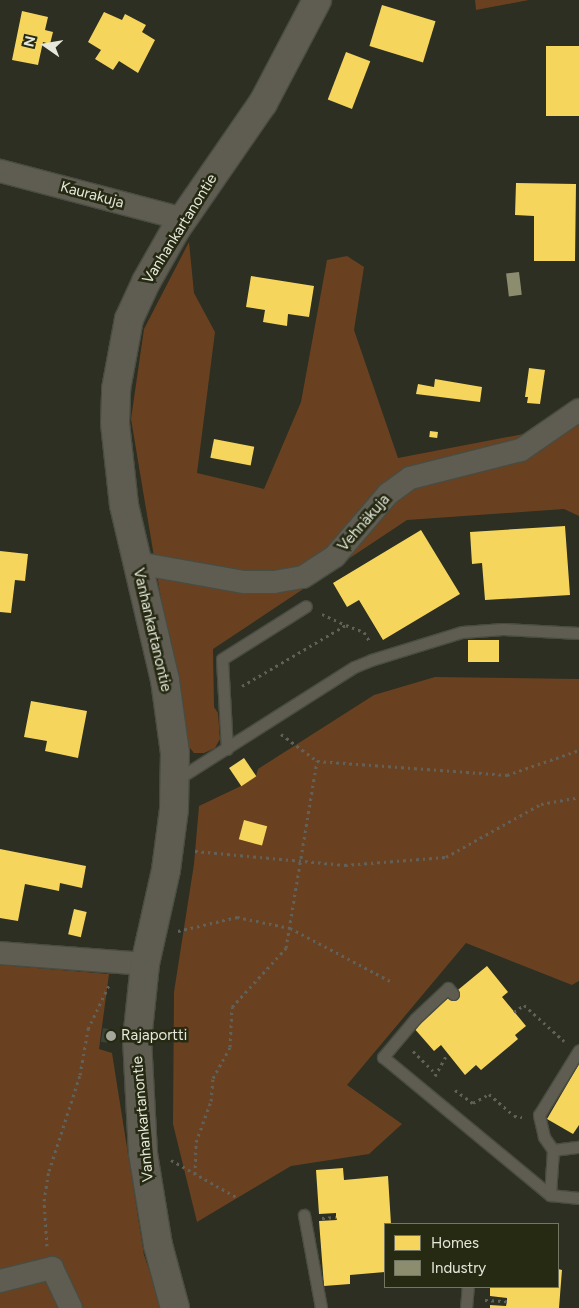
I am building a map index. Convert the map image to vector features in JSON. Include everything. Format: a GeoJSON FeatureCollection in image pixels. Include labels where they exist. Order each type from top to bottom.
{"type":"FeatureCollection","features":[{"type":"Feature","properties":{"kind":"street","name":"Vanhankartanontie"},"geometry":{"type":"LineString","coordinates":[[175,1308],[158,1245],[139,1104],[134,964],[166,870],[174,781],[174,753],[164,680],[124,505],[115,423],[119,364],[133,310],[146,282],[183,220],[264,103],[317,0]]}},
{"type":"Feature","properties":{"kind":"street","name":"Kaurakuja"},"geometry":{"type":"LineString","coordinates":[[0,171],[183,220]]}},
{"type":"Feature","properties":{"kind":"street","name":"Vehnäkuja"},"geometry":{"type":"LineString","coordinates":[[137,563],[244,582],[274,582],[302,577],[335,556],[374,507],[410,478],[521,450],[579,410]]}},
{"type":"Feature","properties":{"kind":"street"},"geometry":{"type":"LineString","coordinates":[[0,953],[134,964]]}},
{"type":"Feature","properties":{"kind":"street"},"geometry":{"type":"LineString","coordinates":[[0,1281],[52,1268],[71,1308]]}},
{"type":"Feature","properties":{"kind":"lane"},"geometry":{"type":"LineString","coordinates":[[227,749],[222,659],[306,606]]}},
{"type":"Feature","properties":{"kind":"lane"},"geometry":{"type":"LineString","coordinates":[[174,781],[354,667],[462,632],[503,629],[579,633]]}},
{"type":"Feature","properties":{"kind":"lane"},"geometry":{"type":"LineString","coordinates":[[453,994],[448,988],[383,1057],[550,1194],[579,1198]]}},
{"type":"Feature","properties":{"kind":"lane"},"geometry":{"type":"LineString","coordinates":[[550,1194],[553,1150],[544,1137],[540,1119],[552,1090],[576,1047]]}},
{"type":"Feature","properties":{"kind":"lane"},"geometry":{"type":"LineString","coordinates":[[553,1150],[579,1147]]}},
{"type":"Feature","properties":{"kind":"lane"},"geometry":{"type":"LineString","coordinates":[[304,1215],[321,1308]]}},
{"type":"Feature","properties":{"kind":"lane"},"geometry":{"type":"LineString","coordinates":[[466,1308],[468,1288]]}},
{"type":"Feature","properties":{"kind":"path"},"geometry":{"type":"LineString","coordinates":[[306,606],[364,632],[380,658]]}},
{"type":"Feature","properties":{"kind":"path"},"geometry":{"type":"LineString","coordinates":[[224,696],[346,625]]}},
{"type":"Feature","properties":{"kind":"path"},"geometry":{"type":"LineString","coordinates":[[266,723],[317,761],[507,775],[579,750]]}},
{"type":"Feature","properties":{"kind":"path"},"geometry":{"type":"LineString","coordinates":[[195,1174],[196,1142],[211,1101],[213,1078],[230,1047],[232,1007],[286,948],[317,761]]}},
{"type":"Feature","properties":{"kind":"path"},"geometry":{"type":"LineString","coordinates":[[192,851],[302,859],[345,865],[446,857],[541,804],[579,797]]}},
{"type":"Feature","properties":{"kind":"path"},"geometry":{"type":"LineString","coordinates":[[191,857],[192,844]]}},
{"type":"Feature","properties":{"kind":"path"},"geometry":{"type":"LineString","coordinates":[[180,931],[237,917],[290,928],[390,981]]}},
{"type":"Feature","properties":{"kind":"path"},"geometry":{"type":"LineString","coordinates":[[177,941],[182,921]]}},
{"type":"Feature","properties":{"kind":"path"},"geometry":{"type":"LineString","coordinates":[[52,1268],[46,1238],[44,1201],[49,1171],[80,1075],[88,1029],[100,1002],[134,964]]}},
{"type":"Feature","properties":{"kind":"path"},"geometry":{"type":"LineString","coordinates":[[514,1012],[524,1005],[558,1038],[576,1047]]}},
{"type":"Feature","properties":{"kind":"path"},"geometry":{"type":"LineString","coordinates":[[399,1038],[441,1079]]}},
{"type":"Feature","properties":{"kind":"path"},"geometry":{"type":"LineString","coordinates":[[423,1090],[437,1075],[448,1053]]}},
{"type":"Feature","properties":{"kind":"path"},"geometry":{"type":"LineString","coordinates":[[449,1085],[473,1102],[489,1094],[514,1116],[540,1119]]}},
{"type":"Feature","properties":{"kind":"path"},"geometry":{"type":"LineString","coordinates":[[169,1168],[168,1159],[238,1198]]}},
{"type":"Feature","properties":{"kind":"shaded area"},"geometry":{"type":"Polygon","coordinates":[[[475,0],[529,0],[476,10],[475,0]]]}},
{"type":"Feature","properties":{"kind":"shaded area"},"geometry":{"type":"Polygon","coordinates":[[[189,242],[194,293],[215,332],[197,473],[264,489],[301,402],[327,260],[347,256],[364,267],[354,330],[398,458],[534,432],[579,403],[579,516],[564,509],[407,520],[213,649],[214,707],[218,713],[220,739],[215,748],[204,753],[194,753],[185,742],[131,419],[144,329],[189,242]]]}},
{"type":"Feature","properties":{"kind":"shaded area"},"geometry":{"type":"Polygon","coordinates":[[[435,677],[579,679],[579,981],[572,985],[466,943],[347,1085],[402,1124],[369,1154],[291,1166],[197,1222],[173,1124],[174,992],[194,864],[199,806],[241,786],[256,776],[258,769],[374,695],[435,677]]]}},
{"type":"Feature","properties":{"kind":"shaded area"},"geometry":{"type":"Polygon","coordinates":[[[0,965],[109,974],[99,1049],[112,1053],[144,1255],[162,1308],[0,1308],[0,965]]]}},
{"type":"Feature","properties":{"kind":"building: Homes"},"geometry":{"type":"Polygon","coordinates":[[[382,5],[436,21],[423,62],[369,46],[382,5]]]}},
{"type":"Feature","properties":{"kind":"building: Homes"},"geometry":{"type":"Polygon","coordinates":[[[22,11],[48,17],[45,30],[53,32],[50,44],[43,42],[38,65],[12,60],[22,11]]]}},
{"type":"Feature","properties":{"kind":"building: Homes"},"geometry":{"type":"Polygon","coordinates":[[[104,12],[122,20],[125,14],[146,25],[142,32],[155,40],[138,73],[119,61],[113,70],[95,59],[101,50],[88,42],[104,12]]]}},
{"type":"Feature","properties":{"kind":"building: Homes"},"geometry":{"type":"Polygon","coordinates":[[[546,46],[579,46],[579,116],[546,116],[546,46]]]}},
{"type":"Feature","properties":{"kind":"building: Homes"},"geometry":{"type":"Polygon","coordinates":[[[346,52],[370,61],[352,109],[328,100],[346,52]]]}},
{"type":"Feature","properties":{"kind":"building: Homes"},"geometry":{"type":"Polygon","coordinates":[[[516,183],[576,184],[575,261],[534,261],[534,216],[515,215],[516,183]]]}},
{"type":"Feature","properties":{"kind":"building: Homes"},"geometry":{"type":"Polygon","coordinates":[[[251,276],[314,286],[309,317],[288,314],[287,326],[263,322],[265,310],[246,307],[251,276]]]}},
{"type":"Feature","properties":{"kind":"building: Homes"},"geometry":{"type":"Polygon","coordinates":[[[529,368],[545,370],[540,404],[527,403],[528,397],[525,397],[529,368]]]}},
{"type":"Feature","properties":{"kind":"building: Homes"},"geometry":{"type":"Polygon","coordinates":[[[435,379],[482,387],[480,402],[416,394],[418,384],[434,387],[435,379]]]}},
{"type":"Feature","properties":{"kind":"building: Homes"},"geometry":{"type":"Polygon","coordinates":[[[430,431],[438,432],[437,438],[429,437],[430,431]]]}},
{"type":"Feature","properties":{"kind":"building: Homes"},"geometry":{"type":"Polygon","coordinates":[[[214,439],[254,447],[251,465],[210,458],[214,439]]]}},
{"type":"Feature","properties":{"kind":"building: Homes"},"geometry":{"type":"Polygon","coordinates":[[[565,526],[570,595],[485,600],[482,563],[472,564],[470,532],[565,526]]]}},
{"type":"Feature","properties":{"kind":"building: Homes"},"geometry":{"type":"Polygon","coordinates":[[[421,530],[460,594],[383,640],[359,600],[347,607],[333,583],[421,530]]]}},
{"type":"Feature","properties":{"kind":"building: Homes"},"geometry":{"type":"Polygon","coordinates":[[[0,551],[28,554],[25,581],[15,580],[11,613],[0,612],[0,551]]]}},
{"type":"Feature","properties":{"kind":"building: Homes"},"geometry":{"type":"Polygon","coordinates":[[[468,640],[499,640],[499,662],[468,662],[468,640]]]}},
{"type":"Feature","properties":{"kind":"building: Homes"},"geometry":{"type":"Polygon","coordinates":[[[31,701],[87,711],[78,758],[45,751],[47,741],[24,737],[31,701]]]}},
{"type":"Feature","properties":{"kind":"building: Homes"},"geometry":{"type":"Polygon","coordinates":[[[244,758],[256,776],[241,786],[229,768],[244,758]]]}},
{"type":"Feature","properties":{"kind":"building: Homes"},"geometry":{"type":"Polygon","coordinates":[[[244,820],[267,826],[262,846],[239,839],[244,820]]]}},
{"type":"Feature","properties":{"kind":"building: Homes"},"geometry":{"type":"Polygon","coordinates":[[[0,849],[86,866],[82,888],[60,883],[59,891],[25,884],[18,921],[0,918],[0,849]]]}},
{"type":"Feature","properties":{"kind":"building: Homes"},"geometry":{"type":"Polygon","coordinates":[[[74,909],[87,912],[81,937],[68,934],[74,909]]]}},
{"type":"Feature","properties":{"kind":"building: Homes"},"geometry":{"type":"Polygon","coordinates":[[[487,966],[508,992],[502,997],[526,1026],[515,1035],[518,1039],[481,1070],[476,1065],[465,1075],[441,1045],[434,1051],[413,1027],[487,966]]]}},
{"type":"Feature","properties":{"kind":"building: Homes"},"geometry":{"type":"Polygon","coordinates":[[[579,1064],[579,1125],[573,1134],[547,1119],[579,1064]]]}},
{"type":"Feature","properties":{"kind":"building: Homes"},"geometry":{"type":"Polygon","coordinates":[[[343,1168],[344,1180],[388,1176],[391,1223],[384,1223],[384,1272],[350,1275],[350,1284],[324,1286],[319,1221],[337,1220],[336,1213],[319,1214],[316,1170],[343,1168]]]}},
{"type":"Feature","properties":{"kind":"building: Homes"},"geometry":{"type":"Polygon","coordinates":[[[559,1269],[562,1270],[559,1308],[490,1308],[490,1305],[506,1306],[507,1298],[490,1296],[490,1288],[559,1288],[559,1269]]]}},
{"type":"Feature","properties":{"kind":"building: Industry"},"geometry":{"type":"Polygon","coordinates":[[[519,272],[522,295],[509,296],[506,274],[519,272]]]}},
{"type":"Feature","properties":{"kind":"building: Other"},"geometry":{"type":"Polygon","coordinates":[[[103,1028],[109,1029],[107,1043],[101,1042],[103,1028]]]}},
{"type":"Feature","properties":{"kind":"place","name":"Rajaportti"},"geometry":{"type":"Point","coordinates":[111,1036]}}]}
